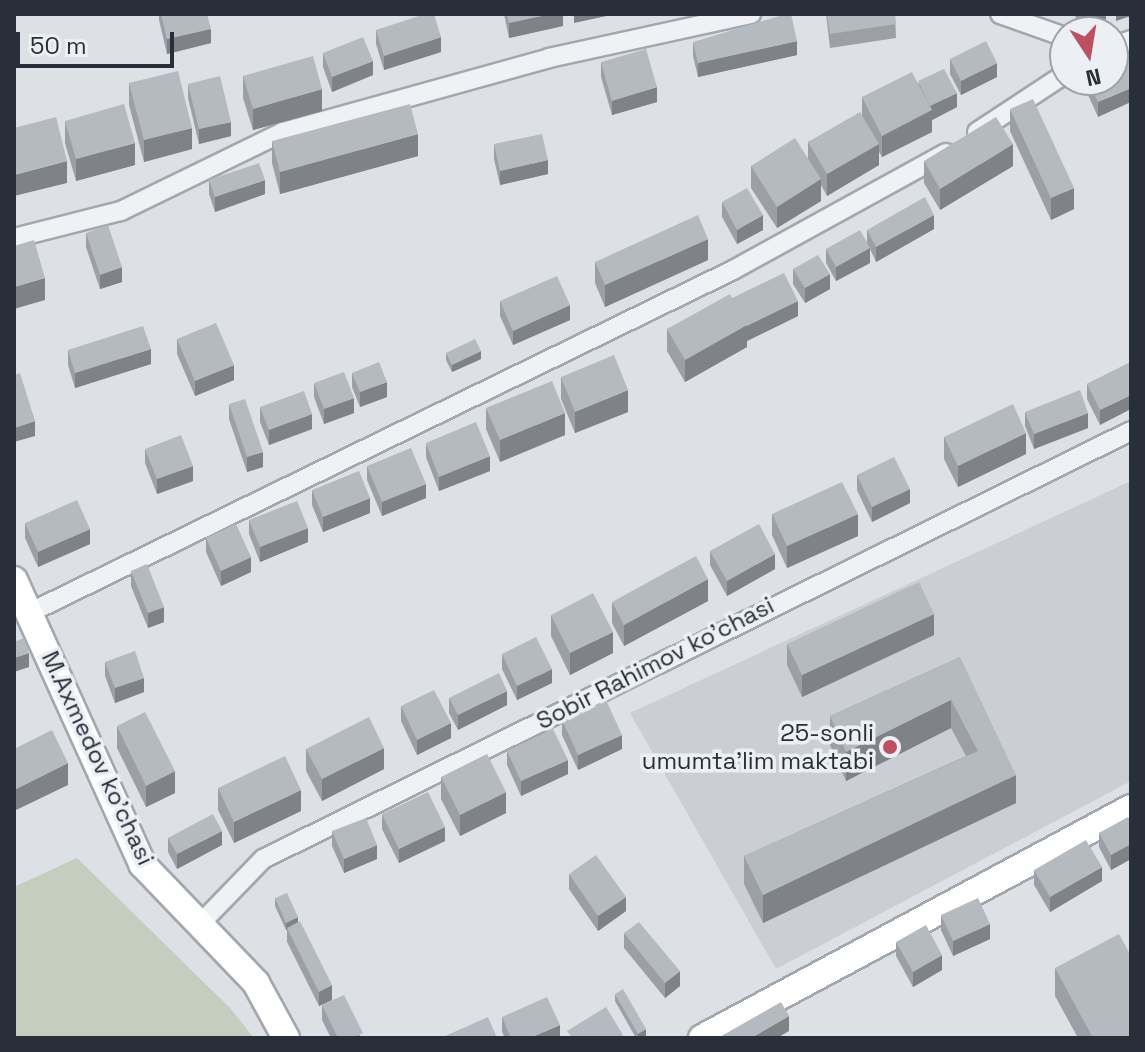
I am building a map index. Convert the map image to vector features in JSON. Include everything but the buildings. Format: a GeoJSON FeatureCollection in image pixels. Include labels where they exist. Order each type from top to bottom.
{"type":"FeatureCollection","features":[{"type":"Feature","properties":{"kind":"main road","name":"M.Axmedov ko'chasi"},"geometry":{"type":"LineString","coordinates":[[14,580],[142,864],[256,983],[286,1038]]}},
{"type":"Feature","properties":{"kind":"main road"},"geometry":{"type":"LineString","coordinates":[[702,1038],[1131,808]]}},
{"type":"Feature","properties":{"kind":"street"},"geometry":{"type":"LineString","coordinates":[[14,238],[121,211],[283,132],[549,58],[751,14]]}},
{"type":"Feature","properties":{"kind":"street"},"geometry":{"type":"LineString","coordinates":[[1011,15],[1049,30]]}},
{"type":"Feature","properties":{"kind":"street"},"geometry":{"type":"LineString","coordinates":[[31,612],[733,270],[950,150],[1049,85]]}},
{"type":"Feature","properties":{"kind":"street","name":"Sobir Rahimov ko'chasi"},"geometry":{"type":"LineString","coordinates":[[200,924],[263,859],[1131,431]]}},
{"type":"Feature","properties":{"kind":"shaded area","name":"25-sonli umumta'lim maktabi"},"geometry":{"type":"Polygon","coordinates":[[[1131,481],[1131,781],[776,969],[630,713],[1131,481]]]}},
{"type":"Feature","properties":{"kind":"green space"},"geometry":{"type":"Polygon","coordinates":[[[77,858],[230,1008],[254,1038],[14,1038],[14,887],[77,858]]]}},
{"type":"Feature","properties":{"kind":"place","name":"25-sonli umumta'lim maktabi"},"geometry":{"type":"Point","coordinates":[890,747]}}]}
